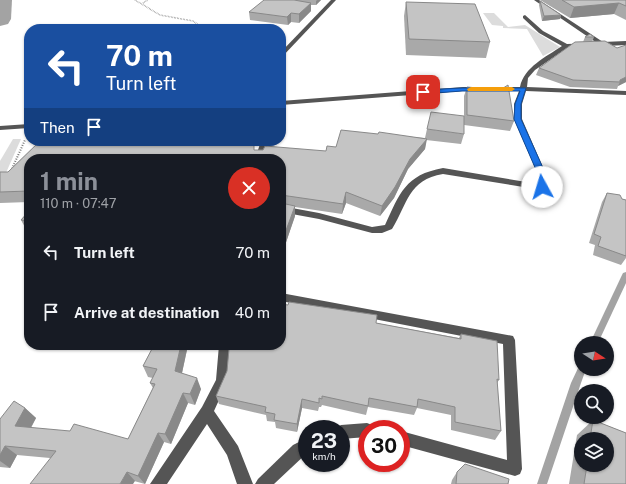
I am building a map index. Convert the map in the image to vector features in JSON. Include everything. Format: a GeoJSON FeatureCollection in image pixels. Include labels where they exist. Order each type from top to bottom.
{"type":"FeatureCollection","features":[{"type":"Feature","properties":{"kind":"street"},"geometry":{"type":"LineString","coordinates":[[286,51],[334,0]]}},
{"type":"Feature","properties":{"kind":"street"},"geometry":{"type":"LineString","coordinates":[[536,0],[602,43]]}},
{"type":"Feature","properties":{"kind":"street"},"geometry":{"type":"LineString","coordinates":[[315,9],[323,10]]}},
{"type":"Feature","properties":{"kind":"street"},"geometry":{"type":"LineString","coordinates":[[525,17],[541,32],[566,46]]}},
{"type":"Feature","properties":{"kind":"street"},"geometry":{"type":"LineString","coordinates":[[286,209],[372,230],[382,230],[389,227],[405,194],[418,178],[429,172],[443,171],[542,187],[544,179],[518,119],[518,104],[524,89],[525,78],[533,69],[566,46],[626,43]]}},
{"type":"Feature","properties":{"kind":"street"},"geometry":{"type":"LineString","coordinates":[[286,103],[462,89],[524,89],[626,93]]}},
{"type":"Feature","properties":{"kind":"street"},"geometry":{"type":"LineString","coordinates":[[0,128],[24,126]]}},
{"type":"Feature","properties":{"kind":"street"},"geometry":{"type":"LineString","coordinates":[[286,297],[508,340],[515,469],[410,440]]}},
{"type":"Feature","properties":{"kind":"street"},"geometry":{"type":"LineString","coordinates":[[158,484],[207,412],[222,380],[225,350]]}},
{"type":"Feature","properties":{"kind":"street"},"geometry":{"type":"LineString","coordinates":[[207,412],[234,451],[245,484]]}},
{"type":"Feature","properties":{"kind":"street"},"geometry":{"type":"LineString","coordinates":[[263,484],[298,450]]}},
{"type":"Feature","properties":{"kind":"path"},"geometry":{"type":"LineString","coordinates":[[135,0],[142,3],[146,8],[160,14],[193,21],[197,24]]}},
{"type":"Feature","properties":{"kind":"path"},"geometry":{"type":"LineString","coordinates":[[142,3],[148,0]]}},
{"type":"Feature","properties":{"kind":"path"},"geometry":{"type":"LineString","coordinates":[[11,173],[24,142]]}},
{"type":"Feature","properties":{"kind":"shaded area"},"geometry":{"type":"Polygon","coordinates":[[[483,13],[494,13],[508,27],[525,25],[560,47],[543,56],[527,29],[503,28],[503,26],[492,25],[483,13]]]}},
{"type":"Feature","properties":{"kind":"shaded area"},"geometry":{"type":"Polygon","coordinates":[[[13,139],[21,139],[5,175],[0,182],[0,161],[13,139]]]}},
{"type":"Feature","properties":{"kind":"building"},"geometry":{"type":"Polygon","coordinates":[[[264,0],[294,0],[311,3],[299,14],[291,13],[287,17],[249,12],[264,0]]]}},
{"type":"Feature","properties":{"kind":"building"},"geometry":{"type":"Polygon","coordinates":[[[562,0],[626,0],[626,6],[619,3],[574,7],[562,0]]]}},
{"type":"Feature","properties":{"kind":"building"},"geometry":{"type":"Polygon","coordinates":[[[540,1],[561,15],[544,16],[540,1]]]}},
{"type":"Feature","properties":{"kind":"building"},"geometry":{"type":"Polygon","coordinates":[[[406,2],[475,4],[490,42],[409,39],[406,2]]]}},
{"type":"Feature","properties":{"kind":"building"},"geometry":{"type":"Polygon","coordinates":[[[590,34],[594,37],[585,37],[590,34]]]}},
{"type":"Feature","properties":{"kind":"building"},"geometry":{"type":"Polygon","coordinates":[[[605,41],[617,48],[626,45],[626,77],[620,80],[620,82],[573,80],[539,68],[575,42],[605,41]]]}},
{"type":"Feature","properties":{"kind":"building"},"geometry":{"type":"Polygon","coordinates":[[[508,85],[514,121],[467,115],[467,87],[500,90],[508,85]]]}},
{"type":"Feature","properties":{"kind":"building"},"geometry":{"type":"Polygon","coordinates":[[[431,112],[464,116],[464,134],[427,129],[431,112]]]}},
{"type":"Feature","properties":{"kind":"building"},"geometry":{"type":"Polygon","coordinates":[[[341,130],[378,134],[379,132],[427,139],[410,159],[395,187],[382,206],[346,192],[343,204],[286,196],[286,154],[27,154],[35,146],[254,146],[254,150],[263,150],[265,146],[326,151],[327,146],[336,147],[341,130]]]}},
{"type":"Feature","properties":{"kind":"building"},"geometry":{"type":"Polygon","coordinates":[[[24,156],[24,191],[0,192],[0,172],[8,172],[24,156]]]}},
{"type":"Feature","properties":{"kind":"building"},"geometry":{"type":"Polygon","coordinates":[[[607,193],[620,195],[622,199],[626,200],[626,256],[598,246],[601,237],[594,234],[607,193]]]}},
{"type":"Feature","properties":{"kind":"building"},"geometry":{"type":"Polygon","coordinates":[[[286,204],[295,206],[286,230],[286,204]]]}},
{"type":"Feature","properties":{"kind":"building"},"geometry":{"type":"Polygon","coordinates":[[[289,302],[377,315],[376,323],[461,339],[461,334],[497,341],[499,380],[497,379],[501,431],[455,422],[455,407],[418,399],[417,407],[369,398],[368,406],[322,396],[322,399],[319,398],[319,403],[302,399],[297,424],[274,420],[275,414],[265,412],[266,407],[216,396],[227,371],[229,350],[286,350],[286,305],[288,305],[289,302]]]}},
{"type":"Feature","properties":{"kind":"building"},"geometry":{"type":"Polygon","coordinates":[[[151,350],[180,350],[175,371],[197,378],[190,394],[183,393],[165,434],[158,433],[138,476],[127,472],[120,484],[30,484],[56,451],[5,446],[0,455],[0,419],[14,401],[25,408],[15,426],[70,431],[74,424],[128,439],[155,384],[150,383],[157,369],[143,366],[151,350]]]}},
{"type":"Feature","properties":{"kind":"building"},"geometry":{"type":"Polygon","coordinates":[[[592,424],[603,424],[626,433],[626,484],[584,484],[586,472],[614,472],[614,432],[591,432],[592,424]]]}},
{"type":"Feature","properties":{"kind":"building"},"geometry":{"type":"Polygon","coordinates":[[[465,464],[509,479],[508,484],[456,484],[457,472],[465,464]]]}},
{"type":"Feature","properties":{"kind":"waterway"},"geometry":{"type":"LineString","coordinates":[[0,19],[2,0]]}},
{"type":"Feature","properties":{"kind":"waterway"},"geometry":{"type":"LineString","coordinates":[[597,336],[626,275]]}},
{"type":"Feature","properties":{"kind":"waterway"},"geometry":{"type":"LineString","coordinates":[[542,484],[579,376]]}},
{"type":"Feature","properties":{"kind":"slow traffic"},"geometry":{"type":"LineString","coordinates":[[471,89],[512,89]]}},
{"type":"Feature","properties":{"kind":"route"},"geometry":{"type":"LineString","coordinates":[[423,92],[462,89],[524,89],[518,104],[518,119],[520,127],[538,162],[544,179],[542,187]]}}]}
